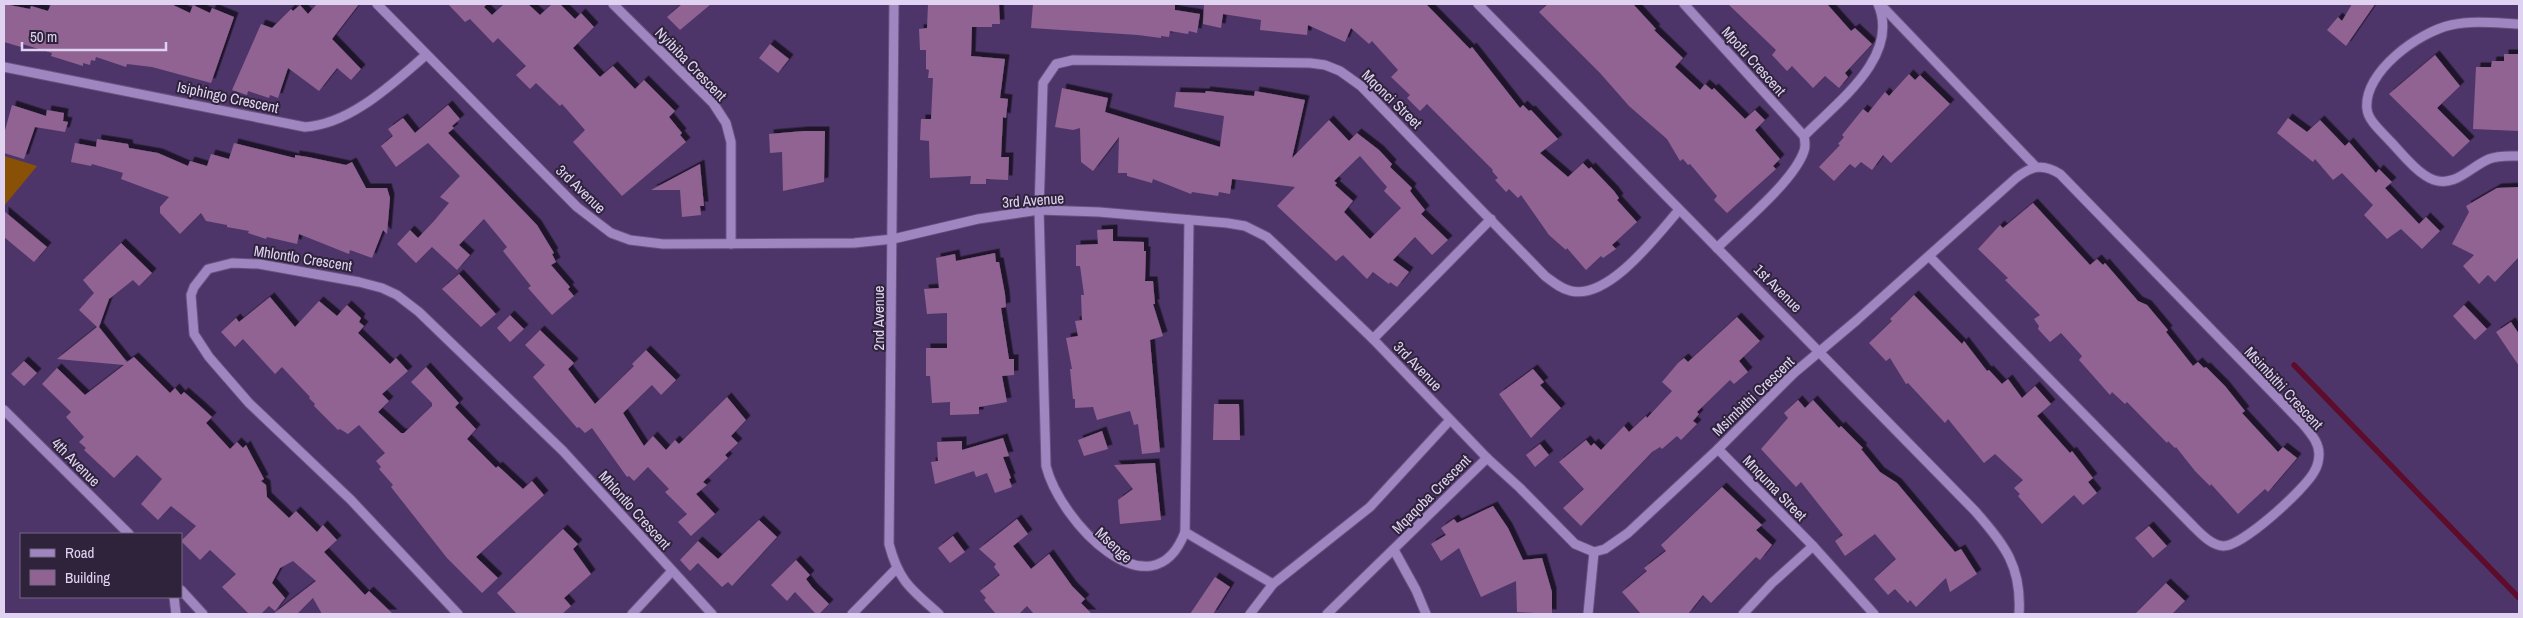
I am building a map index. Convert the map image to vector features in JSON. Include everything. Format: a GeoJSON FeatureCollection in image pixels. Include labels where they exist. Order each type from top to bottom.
{"type":"FeatureCollection","features":[{"type":"Feature","properties":{"kind":"street","name":"3rd Avenue"},"geometry":{"type":"LineString","coordinates":[[377,4],[577,207],[611,233],[649,243],[854,243],[893,239],[969,220],[1040,210],[1099,212],[1227,222],[1246,226],[1267,237],[1373,339],[1487,458],[1575,544],[1594,552]]}},
{"type":"Feature","properties":{"kind":"street","name":"Nyibiba Crescent"},"geometry":{"type":"LineString","coordinates":[[613,4],[712,103],[726,123],[731,142],[731,244]]}},
{"type":"Feature","properties":{"kind":"street","name":"2nd Avenue"},"geometry":{"type":"LineString","coordinates":[[894,4],[890,544],[896,569],[909,587],[939,614]]}},
{"type":"Feature","properties":{"kind":"street","name":"1st Avenue"},"geometry":{"type":"LineString","coordinates":[[1478,4],[1679,210],[1821,351],[1975,511],[2003,544],[2016,578],[2020,600],[2019,614]]}},
{"type":"Feature","properties":{"kind":"street","name":"Mpofu Crescent"},"geometry":{"type":"LineString","coordinates":[[1684,4],[1804,136]]}},
{"type":"Feature","properties":{"kind":"street"},"geometry":{"type":"LineString","coordinates":[[1717,248],[1795,168],[1804,152],[1804,136],[1864,76],[1872,64],[1883,36],[1883,23],[1879,4]]}},
{"type":"Feature","properties":{"kind":"street"},"geometry":{"type":"LineString","coordinates":[[1879,4],[2036,167]]}},
{"type":"Feature","properties":{"kind":"street"},"geometry":{"type":"LineString","coordinates":[[2519,24],[2467,22],[2448,25],[2425,35],[2395,56],[2384,67],[2370,88],[2367,109],[2370,118],[2394,145],[2426,176],[2435,180],[2452,180],[2479,164],[2497,157],[2519,156]]}},
{"type":"Feature","properties":{"kind":"street","name":"Isiphingo Crescent"},"geometry":{"type":"LineString","coordinates":[[4,67],[306,127],[339,120],[402,75],[426,55]]}},
{"type":"Feature","properties":{"kind":"street","name":"Mqonci Street"},"geometry":{"type":"LineString","coordinates":[[1040,210],[1044,83],[1051,68],[1056,64],[1073,60],[1224,60],[1318,64],[1325,65],[1350,77],[1361,86],[1545,276],[1572,292],[1584,292],[1610,281],[1629,265],[1679,210]]}},
{"type":"Feature","properties":{"kind":"street","name":"Msimbithi Crescent"},"geometry":{"type":"LineString","coordinates":[[1594,552],[1606,549],[1628,533],[1718,449],[1768,398],[2016,178],[2027,169],[2044,166],[2060,174],[2303,424],[2314,438],[2318,447],[2319,455],[2314,472],[2260,527],[2234,545],[2223,546],[2214,544],[2202,535],[1929,256]]}},
{"type":"Feature","properties":{"kind":"street","name":"Msenge"},"geometry":{"type":"LineString","coordinates":[[1040,210],[1046,466],[1050,482],[1073,523],[1112,566]]}},
{"type":"Feature","properties":{"kind":"street"},"geometry":{"type":"LineString","coordinates":[[1373,339],[1490,219]]}},
{"type":"Feature","properties":{"kind":"street"},"geometry":{"type":"LineString","coordinates":[[1155,575],[1166,568],[1176,557],[1185,532],[1187,505],[1189,220]]}},
{"type":"Feature","properties":{"kind":"street","name":"Mhlontlo Crescent"},"geometry":{"type":"LineString","coordinates":[[458,614],[350,500],[249,403],[209,357],[194,334],[191,295],[194,287],[208,269],[232,263],[259,264],[359,282],[397,295],[419,312],[563,451],[712,614]]}},
{"type":"Feature","properties":{"kind":"street","name":"4th Avenue"},"geometry":{"type":"LineString","coordinates":[[4,410],[128,533]]}},
{"type":"Feature","properties":{"kind":"street"},"geometry":{"type":"LineString","coordinates":[[1250,614],[1273,584],[1370,507],[1450,420]]}},
{"type":"Feature","properties":{"kind":"street","name":"Mnquma Street"},"geometry":{"type":"LineString","coordinates":[[1718,449],[1813,546],[1874,614]]}},
{"type":"Feature","properties":{"kind":"street","name":"Mqaqoba Crescent"},"geometry":{"type":"LineString","coordinates":[[1327,614],[1487,458]]}},
{"type":"Feature","properties":{"kind":"street"},"geometry":{"type":"LineString","coordinates":[[1185,532],[1273,584]]}},
{"type":"Feature","properties":{"kind":"street"},"geometry":{"type":"LineString","coordinates":[[1743,614],[1772,583],[1813,546]]}},
{"type":"Feature","properties":{"kind":"street","name":"Mqaqoba Crescent"},"geometry":{"type":"LineString","coordinates":[[1394,550],[1416,590],[1426,614]]}},
{"type":"Feature","properties":{"kind":"street"},"geometry":{"type":"LineString","coordinates":[[1588,614],[1594,552]]}},
{"type":"Feature","properties":{"kind":"street"},"geometry":{"type":"LineString","coordinates":[[852,614],[896,569]]}},
{"type":"Feature","properties":{"kind":"street","name":"Mhlontlo Crescent"},"geometry":{"type":"LineString","coordinates":[[632,614],[672,571]]}},
{"type":"Feature","properties":{"kind":"street"},"geometry":{"type":"LineString","coordinates":[[182,591],[203,614]]}},
{"type":"Feature","properties":{"kind":"street"},"geometry":{"type":"LineString","coordinates":[[174,598],[176,614]]}},
{"type":"Feature","properties":{"kind":"shaded area"},"geometry":{"type":"Polygon","coordinates":[[[4,156],[37,166],[4,206],[4,156]]]}},
{"type":"Feature","properties":{"kind":"building"},"geometry":{"type":"Polygon","coordinates":[[[4,4],[30,9],[31,6],[48,11],[51,4],[171,4],[190,13],[193,5],[210,13],[212,8],[234,17],[211,83],[152,67],[127,64],[126,67],[96,57],[95,61],[91,60],[90,65],[83,63],[83,66],[51,56],[52,53],[22,44],[21,47],[4,42],[4,4]]]}},
{"type":"Feature","properties":{"kind":"building"},"geometry":{"type":"Polygon","coordinates":[[[317,4],[359,4],[332,39],[361,69],[351,80],[337,68],[319,91],[288,68],[278,98],[270,95],[269,98],[248,91],[247,95],[232,90],[261,24],[272,28],[291,9],[293,11],[300,5],[308,14],[317,4]]]}},
{"type":"Feature","properties":{"kind":"building"},"geometry":{"type":"Polygon","coordinates":[[[448,4],[487,4],[484,7],[492,15],[504,4],[528,4],[540,15],[552,4],[560,4],[575,19],[581,13],[594,27],[573,48],[600,77],[613,66],[635,89],[644,80],[675,111],[669,117],[682,133],[680,135],[686,142],[622,196],[573,142],[585,130],[562,104],[560,106],[536,83],[530,89],[516,75],[526,66],[498,38],[493,43],[470,19],[465,22],[448,4]]]}},
{"type":"Feature","properties":{"kind":"building"},"geometry":{"type":"Polygon","coordinates":[[[682,4],[711,4],[680,30],[667,17],[682,4]]]}},
{"type":"Feature","properties":{"kind":"building"},"geometry":{"type":"Polygon","coordinates":[[[928,4],[999,4],[1000,24],[992,24],[992,27],[972,27],[971,56],[1005,59],[1000,98],[1008,99],[1006,118],[1003,117],[1001,157],[1009,157],[1008,180],[986,179],[986,184],[970,184],[971,176],[930,178],[929,141],[920,140],[921,119],[931,119],[933,78],[928,78],[929,70],[926,69],[926,50],[920,50],[919,29],[927,28],[928,4]]]}},
{"type":"Feature","properties":{"kind":"building"},"geometry":{"type":"Polygon","coordinates":[[[1033,4],[1175,4],[1175,10],[1200,14],[1197,33],[1189,31],[1188,34],[1170,31],[1169,37],[1161,36],[1161,38],[1031,28],[1033,4]]]}},
{"type":"Feature","properties":{"kind":"building"},"geometry":{"type":"Polygon","coordinates":[[[1204,4],[1426,4],[1470,49],[1472,47],[1520,108],[1523,105],[1529,111],[1531,110],[1558,139],[1540,153],[1568,177],[1583,163],[1589,169],[1591,167],[1614,191],[1619,198],[1617,200],[1637,222],[1612,245],[1616,249],[1603,258],[1601,256],[1586,270],[1567,248],[1566,250],[1549,235],[1521,195],[1518,198],[1509,189],[1506,192],[1495,180],[1498,178],[1493,170],[1427,104],[1420,111],[1407,98],[1410,95],[1391,77],[1398,70],[1372,41],[1369,44],[1351,28],[1345,42],[1308,25],[1307,35],[1260,30],[1261,20],[1223,14],[1221,28],[1203,24],[1204,4]]]}},
{"type":"Feature","properties":{"kind":"building"},"geometry":{"type":"Polygon","coordinates":[[[1548,4],[1633,4],[1656,29],[1654,30],[1683,58],[1675,67],[1700,90],[1705,84],[1712,90],[1714,88],[1745,119],[1755,110],[1765,120],[1755,130],[1780,159],[1773,166],[1776,169],[1727,213],[1714,200],[1717,196],[1690,164],[1688,165],[1683,159],[1680,161],[1667,139],[1629,106],[1600,73],[1539,12],[1548,4]]]}},
{"type":"Feature","properties":{"kind":"building"},"geometry":{"type":"Polygon","coordinates":[[[1728,4],[1827,4],[1851,31],[1855,28],[1872,44],[1845,73],[1848,77],[1839,88],[1825,76],[1813,88],[1792,66],[1787,71],[1772,55],[1776,50],[1728,4]]]}},
{"type":"Feature","properties":{"kind":"building"},"geometry":{"type":"Polygon","coordinates":[[[2352,4],[2375,4],[2346,46],[2327,30],[2338,17],[2342,21],[2352,4]]]}},
{"type":"Feature","properties":{"kind":"building"},"geometry":{"type":"Polygon","coordinates":[[[770,44],[789,59],[778,73],[759,58],[770,44]]]}},
{"type":"Feature","properties":{"kind":"building"},"geometry":{"type":"Polygon","coordinates":[[[2504,54],[2519,54],[2519,131],[2473,129],[2476,67],[2491,67],[2492,61],[2504,61],[2504,54]]]}},
{"type":"Feature","properties":{"kind":"building"},"geometry":{"type":"Polygon","coordinates":[[[2435,55],[2460,86],[2437,108],[2470,141],[2453,157],[2389,94],[2435,55]]]}},
{"type":"Feature","properties":{"kind":"building"},"geometry":{"type":"Polygon","coordinates":[[[1909,74],[1915,80],[1920,75],[1950,104],[1891,163],[1883,155],[1872,170],[1861,162],[1855,168],[1850,164],[1834,181],[1819,167],[1840,145],[1838,144],[1844,137],[1842,135],[1863,109],[1868,113],[1885,92],[1889,96],[1909,74]]]}},
{"type":"Feature","properties":{"kind":"building"},"geometry":{"type":"Polygon","coordinates":[[[1062,88],[1108,98],[1105,112],[1220,147],[1224,116],[1174,107],[1176,92],[1205,93],[1206,91],[1254,96],[1255,91],[1305,100],[1292,158],[1329,120],[1349,141],[1357,133],[1379,150],[1392,164],[1390,167],[1412,188],[1410,191],[1425,210],[1421,214],[1448,240],[1432,255],[1415,237],[1393,260],[1409,272],[1397,287],[1390,282],[1389,284],[1373,272],[1367,279],[1343,255],[1336,261],[1277,206],[1295,187],[1232,179],[1230,194],[1219,192],[1218,196],[1192,192],[1191,194],[1153,179],[1152,183],[1127,176],[1127,173],[1118,173],[1119,137],[1093,171],[1081,162],[1080,128],[1073,130],[1055,127],[1062,88]],[[1360,156],[1334,181],[1337,183],[1335,185],[1353,201],[1344,212],[1370,239],[1401,208],[1384,191],[1387,187],[1360,156]]]}},
{"type":"Feature","properties":{"kind":"building"},"geometry":{"type":"Polygon","coordinates":[[[12,105],[46,116],[47,110],[64,113],[63,121],[68,122],[65,132],[35,127],[24,159],[4,153],[4,134],[12,105]]]}},
{"type":"Feature","properties":{"kind":"building"},"geometry":{"type":"Polygon","coordinates":[[[448,105],[460,119],[452,126],[454,128],[448,133],[537,225],[554,253],[552,254],[556,262],[551,265],[570,287],[568,289],[574,296],[552,315],[528,288],[531,286],[503,251],[507,247],[484,219],[459,245],[470,255],[457,270],[432,247],[416,263],[397,244],[410,230],[418,238],[434,221],[449,203],[440,197],[460,176],[428,143],[396,167],[381,146],[393,136],[388,129],[403,118],[415,133],[448,105]]]}},
{"type":"Feature","properties":{"kind":"building"},"geometry":{"type":"Polygon","coordinates":[[[2288,118],[2307,132],[2320,120],[2345,146],[2349,142],[2376,173],[2379,169],[2392,182],[2385,188],[2419,224],[2426,217],[2440,231],[2422,249],[2401,229],[2387,239],[2364,215],[2373,205],[2342,173],[2333,180],[2315,159],[2313,162],[2277,133],[2288,118]]]}},
{"type":"Feature","properties":{"kind":"building"},"geometry":{"type":"Polygon","coordinates":[[[825,131],[824,182],[783,191],[782,152],[770,153],[769,134],[825,131]]]}},
{"type":"Feature","properties":{"kind":"building"},"geometry":{"type":"Polygon","coordinates":[[[97,139],[128,144],[129,148],[158,153],[188,166],[190,161],[207,166],[211,154],[229,159],[234,143],[295,158],[295,155],[346,165],[352,162],[366,188],[387,188],[390,198],[387,234],[383,230],[372,258],[350,250],[349,254],[299,234],[297,244],[267,237],[266,239],[248,233],[249,231],[206,221],[201,213],[180,234],[160,213],[160,207],[169,197],[121,179],[123,173],[92,164],[91,166],[71,162],[75,143],[96,147],[97,139]]]}},
{"type":"Feature","properties":{"kind":"building"},"geometry":{"type":"Polygon","coordinates":[[[700,164],[704,206],[700,206],[701,215],[682,217],[680,190],[651,190],[700,164]]]}},
{"type":"Feature","properties":{"kind":"building"},"geometry":{"type":"Polygon","coordinates":[[[2519,187],[2519,257],[2495,282],[2488,275],[2479,284],[2463,266],[2474,255],[2452,244],[2469,212],[2466,206],[2497,188],[2519,187]]]}},
{"type":"Feature","properties":{"kind":"building"},"geometry":{"type":"Polygon","coordinates":[[[2033,203],[2090,265],[2097,259],[2103,265],[2105,263],[2138,301],[2147,305],[2168,330],[2166,332],[2193,366],[2198,362],[2204,368],[2206,367],[2225,386],[2245,411],[2242,413],[2278,452],[2283,447],[2297,458],[2268,492],[2265,489],[2238,514],[2211,484],[2210,486],[2195,471],[2176,447],[2168,441],[2167,443],[2127,402],[2125,404],[2112,392],[2110,395],[2079,360],[2082,356],[2061,333],[2050,342],[2038,329],[2039,326],[2034,319],[2040,315],[2005,280],[2008,278],[1978,249],[2000,225],[2003,228],[2033,203]]]}},
{"type":"Feature","properties":{"kind":"building"},"geometry":{"type":"Polygon","coordinates":[[[4,211],[47,247],[34,262],[4,237],[4,211]]]}},
{"type":"Feature","properties":{"kind":"building"},"geometry":{"type":"Polygon","coordinates":[[[1113,229],[1113,241],[1144,242],[1144,251],[1146,251],[1145,281],[1153,281],[1155,304],[1153,304],[1163,336],[1150,340],[1160,452],[1142,454],[1138,424],[1134,425],[1130,411],[1097,420],[1093,407],[1075,408],[1075,399],[1073,399],[1070,369],[1072,369],[1066,338],[1078,336],[1075,321],[1082,320],[1081,295],[1084,295],[1080,266],[1076,266],[1076,245],[1098,244],[1097,230],[1113,229]]]}},
{"type":"Feature","properties":{"kind":"building"},"geometry":{"type":"Polygon","coordinates":[[[121,243],[152,273],[139,286],[133,280],[109,299],[99,327],[127,362],[134,357],[170,393],[175,388],[181,395],[184,392],[212,417],[206,423],[230,449],[237,442],[243,448],[246,445],[264,479],[261,481],[266,485],[267,497],[289,518],[296,511],[317,532],[323,525],[337,540],[324,552],[365,595],[369,591],[393,614],[322,614],[313,598],[297,614],[273,614],[316,581],[293,561],[280,568],[272,583],[285,598],[275,611],[269,606],[261,614],[249,614],[222,587],[236,574],[210,550],[200,560],[182,542],[196,526],[171,506],[158,520],[141,504],[162,479],[137,455],[114,478],[84,450],[86,448],[79,442],[84,437],[66,417],[71,412],[42,384],[57,368],[85,395],[124,365],[57,359],[97,327],[79,310],[94,293],[83,280],[121,243]]]}},
{"type":"Feature","properties":{"kind":"building"},"geometry":{"type":"Polygon","coordinates":[[[995,253],[996,262],[999,262],[1005,294],[1006,307],[1001,308],[1009,359],[1014,359],[1014,375],[1002,376],[1007,402],[979,407],[979,414],[950,415],[950,402],[932,403],[930,376],[926,376],[926,348],[947,348],[947,313],[927,314],[924,289],[939,288],[936,258],[955,254],[956,261],[995,253]]]}},
{"type":"Feature","properties":{"kind":"building"},"geometry":{"type":"Polygon","coordinates":[[[459,274],[496,314],[481,327],[442,289],[459,274]]]}},
{"type":"Feature","properties":{"kind":"building"},"geometry":{"type":"Polygon","coordinates":[[[1914,295],[1962,344],[1964,341],[1987,371],[1989,370],[2002,384],[2008,379],[2022,398],[2035,386],[2051,404],[2037,416],[2070,453],[2072,451],[2093,478],[2088,482],[2097,493],[2083,505],[2074,495],[2042,524],[2018,496],[2020,494],[2014,488],[2023,480],[1995,454],[1984,463],[1948,419],[1945,423],[1908,383],[1906,384],[1890,358],[1886,361],[1869,343],[1892,321],[1890,319],[1914,295]]]}},
{"type":"Feature","properties":{"kind":"building"},"geometry":{"type":"Polygon","coordinates":[[[270,297],[295,327],[319,301],[337,316],[347,305],[361,318],[359,322],[364,326],[358,333],[390,364],[396,358],[408,371],[382,394],[389,401],[378,412],[401,433],[404,433],[432,406],[432,403],[411,382],[426,367],[459,403],[455,407],[476,429],[467,439],[496,468],[498,466],[523,489],[532,481],[544,495],[476,557],[498,578],[482,593],[447,558],[391,487],[393,485],[379,469],[381,467],[376,461],[385,453],[359,425],[348,434],[340,429],[338,430],[314,406],[315,404],[310,397],[282,367],[275,374],[243,339],[235,347],[221,332],[236,318],[239,322],[270,297]]]}},
{"type":"Feature","properties":{"kind":"building"},"geometry":{"type":"Polygon","coordinates":[[[2464,305],[2487,329],[2475,340],[2453,316],[2464,305]]]}},
{"type":"Feature","properties":{"kind":"building"},"geometry":{"type":"Polygon","coordinates":[[[510,315],[524,329],[510,342],[497,328],[510,315]]]}},
{"type":"Feature","properties":{"kind":"building"},"geometry":{"type":"Polygon","coordinates":[[[1737,317],[1760,341],[1739,361],[1748,372],[1734,384],[1730,380],[1697,412],[1699,414],[1693,421],[1697,424],[1681,440],[1677,436],[1662,449],[1660,447],[1652,452],[1581,526],[1563,508],[1584,489],[1559,462],[1586,440],[1591,446],[1594,443],[1601,450],[1624,426],[1629,432],[1646,416],[1647,418],[1672,391],[1662,382],[1678,363],[1684,358],[1688,362],[1737,317]]]}},
{"type":"Feature","properties":{"kind":"building"},"geometry":{"type":"Polygon","coordinates":[[[2511,322],[2519,334],[2519,366],[2496,332],[2511,322]]]}},
{"type":"Feature","properties":{"kind":"building"},"geometry":{"type":"Polygon","coordinates":[[[540,330],[574,363],[568,369],[595,404],[634,366],[632,364],[646,350],[676,380],[661,395],[652,385],[623,413],[644,446],[653,436],[666,450],[675,440],[679,444],[727,397],[746,420],[731,436],[738,443],[725,455],[728,458],[703,482],[707,485],[696,494],[715,514],[691,536],[678,522],[687,514],[665,492],[669,489],[648,467],[634,481],[629,476],[627,477],[592,428],[585,433],[579,427],[577,428],[533,377],[545,365],[525,345],[540,330]]]}},
{"type":"Feature","properties":{"kind":"building"},"geometry":{"type":"Polygon","coordinates":[[[24,361],[37,373],[24,386],[11,374],[24,361]]]}},
{"type":"Feature","properties":{"kind":"building"},"geometry":{"type":"Polygon","coordinates":[[[1533,369],[1544,382],[1540,385],[1561,408],[1531,438],[1499,394],[1533,369]]]}},
{"type":"Feature","properties":{"kind":"building"},"geometry":{"type":"Polygon","coordinates":[[[1798,400],[1805,408],[1813,400],[1839,428],[1841,426],[1863,448],[1861,449],[1880,472],[1897,483],[1955,552],[1961,549],[1977,574],[1950,592],[1946,578],[1916,607],[1910,600],[1908,603],[1895,589],[1888,595],[1874,579],[1896,559],[1875,534],[1845,556],[1835,541],[1843,535],[1801,482],[1796,487],[1761,449],[1788,418],[1784,413],[1798,400]]]}},
{"type":"Feature","properties":{"kind":"building"},"geometry":{"type":"Polygon","coordinates":[[[1214,404],[1239,404],[1240,440],[1213,440],[1214,404]]]}},
{"type":"Feature","properties":{"kind":"building"},"geometry":{"type":"Polygon","coordinates":[[[1102,431],[1108,449],[1084,456],[1078,440],[1102,431]]]}},
{"type":"Feature","properties":{"kind":"building"},"geometry":{"type":"Polygon","coordinates":[[[1003,438],[1009,456],[1003,457],[1011,478],[1009,479],[1012,487],[995,493],[987,473],[976,477],[974,471],[935,484],[931,462],[938,461],[937,442],[962,441],[962,450],[1003,438]]]}},
{"type":"Feature","properties":{"kind":"building"},"geometry":{"type":"Polygon","coordinates":[[[1540,444],[1549,455],[1535,467],[1526,455],[1540,444]]]}},
{"type":"Feature","properties":{"kind":"building"},"geometry":{"type":"Polygon","coordinates":[[[1155,463],[1161,520],[1120,524],[1118,500],[1133,489],[1114,465],[1155,463]]]}},
{"type":"Feature","properties":{"kind":"building"},"geometry":{"type":"Polygon","coordinates":[[[1722,487],[1762,525],[1756,530],[1772,545],[1760,560],[1756,557],[1711,603],[1703,595],[1688,614],[1641,614],[1622,592],[1647,571],[1644,568],[1666,551],[1661,545],[1722,487]]]}},
{"type":"Feature","properties":{"kind":"building"},"geometry":{"type":"Polygon","coordinates":[[[1493,506],[1508,528],[1523,560],[1542,558],[1552,592],[1552,614],[1517,612],[1516,581],[1481,597],[1459,548],[1441,561],[1431,544],[1446,535],[1441,528],[1454,519],[1457,523],[1493,506]]]}},
{"type":"Feature","properties":{"kind":"building"},"geometry":{"type":"Polygon","coordinates":[[[1017,519],[1028,534],[1013,546],[1031,569],[1049,554],[1072,586],[1085,599],[1081,603],[1092,614],[1034,614],[1027,606],[1019,614],[996,614],[984,600],[986,598],[980,591],[1000,575],[994,567],[996,564],[979,549],[1017,519]]]}},
{"type":"Feature","properties":{"kind":"building"},"geometry":{"type":"Polygon","coordinates":[[[759,520],[777,537],[732,586],[728,582],[722,587],[698,563],[690,571],[680,560],[698,541],[718,559],[759,520]]]}},
{"type":"Feature","properties":{"kind":"building"},"geometry":{"type":"Polygon","coordinates":[[[2149,526],[2167,546],[2153,558],[2135,538],[2149,526]]]}},
{"type":"Feature","properties":{"kind":"building"},"geometry":{"type":"Polygon","coordinates":[[[563,529],[578,544],[573,549],[591,574],[564,598],[571,606],[562,614],[517,614],[497,593],[563,529]]]}},
{"type":"Feature","properties":{"kind":"building"},"geometry":{"type":"Polygon","coordinates":[[[953,536],[965,552],[950,563],[938,548],[953,536]]]}},
{"type":"Feature","properties":{"kind":"building"},"geometry":{"type":"Polygon","coordinates":[[[796,560],[810,575],[806,579],[812,587],[829,604],[819,614],[816,614],[795,592],[787,601],[771,585],[796,560]]]}},
{"type":"Feature","properties":{"kind":"building"},"geometry":{"type":"Polygon","coordinates":[[[1215,577],[1230,587],[1213,614],[1190,614],[1215,577]]]}},
{"type":"Feature","properties":{"kind":"building"},"geometry":{"type":"Polygon","coordinates":[[[2166,583],[2185,601],[2172,614],[2135,614],[2166,583]]]}},
{"type":"Feature","properties":{"kind":"waterway"},"geometry":{"type":"LineString","coordinates":[[2294,365],[2519,598]]}}]}
